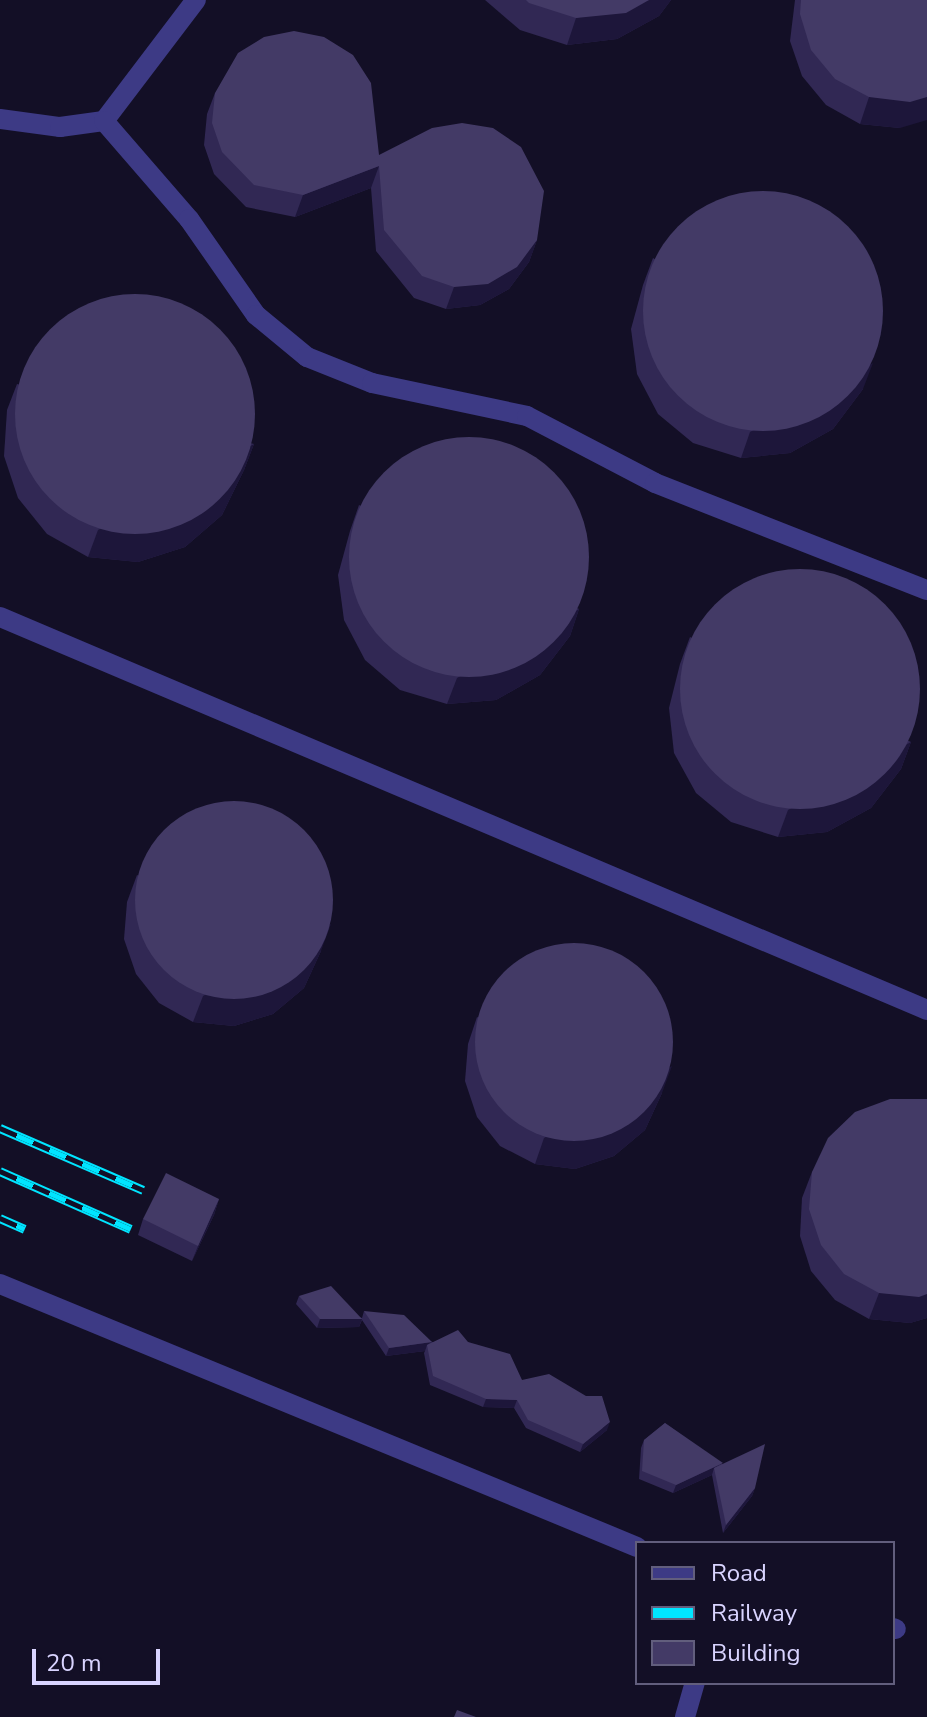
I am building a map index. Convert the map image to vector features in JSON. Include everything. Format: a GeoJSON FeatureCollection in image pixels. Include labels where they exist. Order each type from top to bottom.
{"type":"FeatureCollection","features":[{"type":"Feature","properties":{"kind":"lane"},"geometry":{"type":"LineString","coordinates":[[0,119],[60,127],[104,121],[196,0]]}},
{"type":"Feature","properties":{"kind":"lane"},"geometry":{"type":"LineString","coordinates":[[104,121],[189,219],[256,315],[307,357],[372,383],[527,416],[655,483],[927,590]]}},
{"type":"Feature","properties":{"kind":"lane"},"geometry":{"type":"LineString","coordinates":[[0,617],[927,1010]]}},
{"type":"Feature","properties":{"kind":"lane"},"geometry":{"type":"LineString","coordinates":[[0,1284],[635,1546]]}},
{"type":"Feature","properties":{"kind":"lane"},"geometry":{"type":"LineString","coordinates":[[685,1717],[694,1685]]}},
{"type":"Feature","properties":{"kind":"building"},"geometry":{"type":"Polygon","coordinates":[[[526,0],[649,0],[626,13],[576,18],[526,0]]]}},
{"type":"Feature","properties":{"kind":"building"},"geometry":{"type":"Polygon","coordinates":[[[801,0],[927,0],[927,97],[910,102],[869,97],[835,79],[811,50],[800,14],[801,0]]]}},
{"type":"Feature","properties":{"kind":"building"},"geometry":{"type":"Polygon","coordinates":[[[294,31],[324,37],[353,55],[371,83],[379,155],[432,128],[462,123],[493,128],[521,147],[544,191],[537,240],[517,267],[488,284],[454,287],[422,276],[384,230],[379,166],[303,195],[254,185],[222,152],[212,123],[215,93],[238,53],[264,37],[294,31]]]}},
{"type":"Feature","properties":{"kind":"building"},"geometry":{"type":"Polygon","coordinates":[[[763,191],[786,193],[809,200],[830,211],[848,226],[863,244],[874,265],[881,288],[881,334],[874,357],[863,378],[848,396],[830,411],[809,422],[786,429],[763,431],[740,429],[717,422],[696,411],[678,396],[663,378],[652,357],[645,334],[643,311],[645,288],[652,265],[663,244],[678,226],[696,211],[717,200],[740,193],[763,191]]]}},
{"type":"Feature","properties":{"kind":"building"},"geometry":{"type":"Polygon","coordinates":[[[135,294],[158,296],[181,303],[202,314],[220,329],[235,347],[246,368],[253,391],[253,437],[246,460],[235,481],[220,499],[202,514],[181,525],[158,532],[135,534],[112,532],[89,525],[68,514],[50,499],[35,481],[24,460],[17,437],[15,414],[17,391],[24,368],[35,347],[50,329],[68,314],[89,303],[112,296],[135,294]]]}},
{"type":"Feature","properties":{"kind":"building"},"geometry":{"type":"Polygon","coordinates":[[[469,437],[492,439],[515,446],[536,457],[554,472],[569,490],[580,511],[587,534],[587,580],[580,603],[569,624],[554,642],[536,657],[515,668],[492,675],[469,677],[446,675],[423,668],[402,657],[384,642],[369,624],[358,603],[351,580],[349,557],[351,534],[358,511],[369,490],[384,472],[402,457],[423,446],[446,439],[469,437]]]}},
{"type":"Feature","properties":{"kind":"building"},"geometry":{"type":"Polygon","coordinates":[[[800,569],[823,571],[846,578],[867,589],[885,604],[900,622],[911,643],[918,666],[918,712],[911,735],[900,756],[885,774],[867,789],[846,800],[823,807],[800,809],[777,807],[754,800],[733,789],[715,774],[700,756],[689,735],[682,712],[680,689],[682,666],[689,643],[700,622],[715,604],[733,589],[754,578],[777,571],[800,569]]]}},
{"type":"Feature","properties":{"kind":"building"},"geometry":{"type":"Polygon","coordinates":[[[234,801],[272,809],[304,830],[325,862],[333,900],[325,938],[304,970],[272,991],[234,999],[196,991],[164,970],[143,938],[135,900],[143,862],[164,830],[196,809],[234,801]]]}},
{"type":"Feature","properties":{"kind":"building"},"geometry":{"type":"Polygon","coordinates":[[[574,943],[612,951],[644,972],[665,1004],[673,1042],[665,1080],[644,1112],[612,1133],[574,1141],[536,1133],[504,1112],[483,1080],[475,1042],[483,1004],[504,972],[536,951],[574,943]]]}},
{"type":"Feature","properties":{"kind":"building"},"geometry":{"type":"Polygon","coordinates":[[[890,1099],[927,1099],[927,1294],[919,1297],[879,1293],[844,1274],[821,1245],[809,1209],[812,1172],[828,1138],[855,1112],[890,1099]]]}},
{"type":"Feature","properties":{"kind":"building"},"geometry":{"type":"Polygon","coordinates":[[[166,1173],[219,1199],[198,1246],[143,1219],[166,1173]]]}},
{"type":"Feature","properties":{"kind":"building"},"geometry":{"type":"Polygon","coordinates":[[[331,1286],[362,1319],[320,1319],[299,1296],[331,1286]]]}},
{"type":"Feature","properties":{"kind":"building"},"geometry":{"type":"Polygon","coordinates":[[[364,1311],[404,1315],[432,1342],[389,1348],[364,1311]]]}},
{"type":"Feature","properties":{"kind":"building"},"geometry":{"type":"Polygon","coordinates":[[[458,1330],[468,1342],[510,1354],[522,1380],[549,1374],[586,1396],[602,1396],[610,1422],[583,1444],[528,1420],[517,1400],[486,1399],[433,1376],[427,1345],[458,1330]]]}},
{"type":"Feature","properties":{"kind":"building"},"geometry":{"type":"Polygon","coordinates":[[[665,1423],[723,1463],[676,1485],[642,1471],[644,1440],[665,1423]]]}},
{"type":"Feature","properties":{"kind":"building"},"geometry":{"type":"Polygon","coordinates":[[[765,1444],[755,1488],[726,1525],[714,1468],[765,1444]]]}},
{"type":"Feature","properties":{"kind":"building"},"geometry":{"type":"Polygon","coordinates":[[[457,1710],[476,1717],[454,1717],[457,1710]]]}},
{"type":"Feature","properties":{"kind":"railway"},"geometry":{"type":"LineString","coordinates":[[0,1128],[143,1190]]}},
{"type":"Feature","properties":{"kind":"railway"},"geometry":{"type":"LineString","coordinates":[[0,1171],[131,1229]]}},
{"type":"Feature","properties":{"kind":"railway"},"geometry":{"type":"LineString","coordinates":[[0,1218],[25,1229]]}}]}
